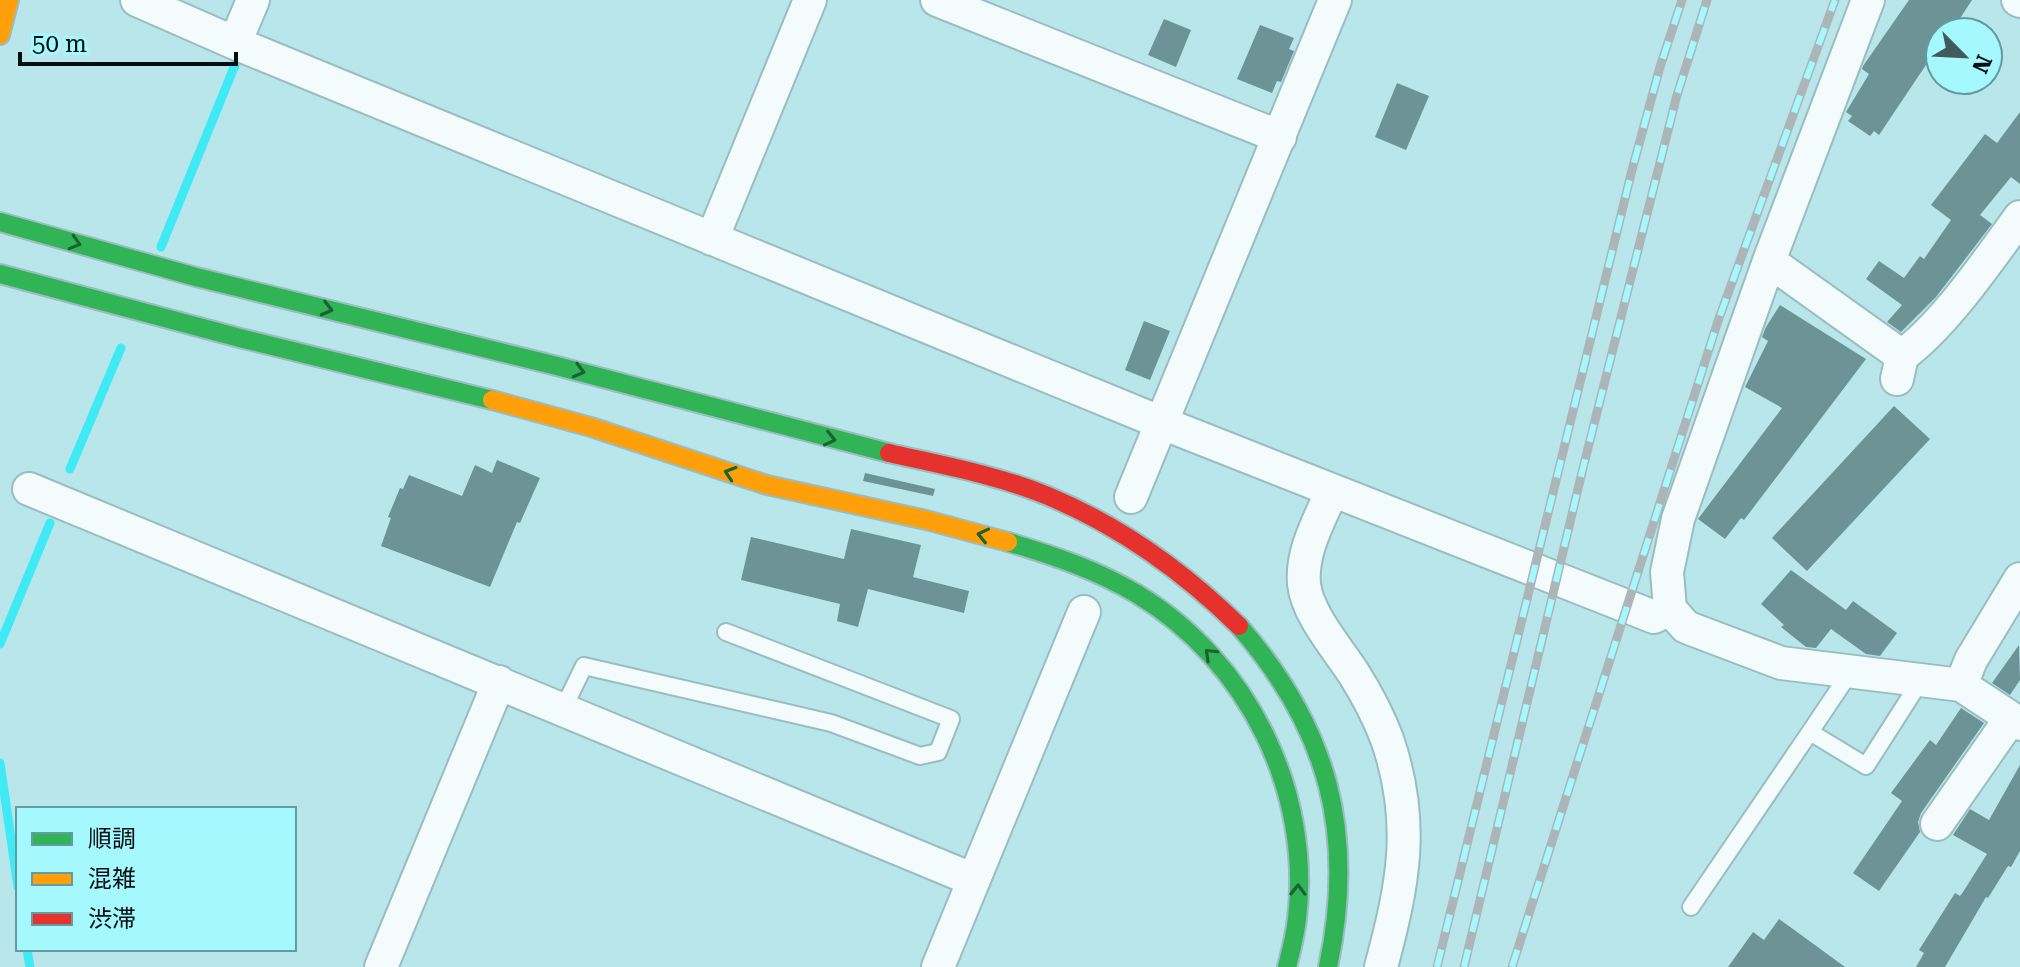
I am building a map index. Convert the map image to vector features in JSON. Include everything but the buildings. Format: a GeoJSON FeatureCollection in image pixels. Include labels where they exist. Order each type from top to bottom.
{"type":"FeatureCollection","features":[{"type":"Feature","properties":{"kind":"highway"},"geometry":{"type":"LineString","coordinates":[[0,35],[9,0]]}},
{"type":"Feature","properties":{"kind":"highway"},"geometry":{"type":"LineString","coordinates":[[0,222],[193,276],[578,371],[777,426],[992,477],[1047,496],[1096,519],[1201,590],[1247,636],[1283,681],[1309,729],[1327,780],[1337,837],[1341,888],[1328,967]]}},
{"type":"Feature","properties":{"kind":"highway"},"geometry":{"type":"LineString","coordinates":[[0,274],[170,321],[568,420],[762,483],[992,537],[1079,566],[1129,590],[1176,621],[1218,660],[1251,703],[1277,755],[1292,807],[1299,861],[1298,914],[1287,967]]}},
{"type":"Feature","properties":{"kind":"street"},"geometry":{"type":"LineString","coordinates":[[137,0],[712,239],[1332,491],[1654,617],[1670,609]]}},
{"type":"Feature","properties":{"kind":"street"},"geometry":{"type":"LineString","coordinates":[[235,43],[253,0]]}},
{"type":"Feature","properties":{"kind":"street"},"geometry":{"type":"LineString","coordinates":[[712,239],[810,0]]}},
{"type":"Feature","properties":{"kind":"street"},"geometry":{"type":"LineString","coordinates":[[937,0],[1280,137]]}},
{"type":"Feature","properties":{"kind":"street"},"geometry":{"type":"LineString","coordinates":[[1131,497],[1335,0]]}},
{"type":"Feature","properties":{"kind":"street"},"geometry":{"type":"LineString","coordinates":[[1868,0],[1769,261],[1678,519],[1667,572],[1670,609],[1686,627],[1781,663],[1961,685],[2016,721],[1937,824]]}},
{"type":"Feature","properties":{"kind":"street"},"geometry":{"type":"LineString","coordinates":[[1769,261],[1899,368],[2020,217]]}},
{"type":"Feature","properties":{"kind":"street"},"geometry":{"type":"LineString","coordinates":[[29,489],[974,880]]}},
{"type":"Feature","properties":{"kind":"street"},"geometry":{"type":"LineString","coordinates":[[1332,491],[1308,546],[1304,584],[1315,616],[1356,677],[1386,738],[1401,794],[1405,851],[1397,907],[1381,967]]}},
{"type":"Feature","properties":{"kind":"street"},"geometry":{"type":"LineString","coordinates":[[1961,685],[1971,660],[2020,579]]}},
{"type":"Feature","properties":{"kind":"street"},"geometry":{"type":"LineString","coordinates":[[938,967],[1084,612]]}},
{"type":"Feature","properties":{"kind":"street"},"geometry":{"type":"LineString","coordinates":[[381,967],[499,682]]}},
{"type":"Feature","properties":{"kind":"lane"},"geometry":{"type":"LineString","coordinates":[[563,709],[584,666],[831,723],[920,756],[938,752],[951,719],[726,632]]}},
{"type":"Feature","properties":{"kind":"lane"},"geometry":{"type":"LineString","coordinates":[[1691,907],[1851,671]]}},
{"type":"Feature","properties":{"kind":"lane"},"geometry":{"type":"LineString","coordinates":[[1810,732],[1866,766],[1921,680]]}},
{"type":"Feature","properties":{"kind":"waterway"},"geometry":{"type":"LineString","coordinates":[[161,247],[235,65]]}},
{"type":"Feature","properties":{"kind":"waterway"},"geometry":{"type":"LineString","coordinates":[[70,469],[121,348]]}},
{"type":"Feature","properties":{"kind":"waterway"},"geometry":{"type":"LineString","coordinates":[[0,644],[50,523]]}},
{"type":"Feature","properties":{"kind":"waterway"},"geometry":{"type":"LineString","coordinates":[[0,763],[16,873]]}},
{"type":"Feature","properties":{"kind":"waterway"},"geometry":{"type":"LineString","coordinates":[[27,951],[30,967]]}},
{"type":"Feature","properties":{"kind":"railway"},"geometry":{"type":"LineString","coordinates":[[1437,967],[1632,170],[1682,0]]}},
{"type":"Feature","properties":{"kind":"railway"},"geometry":{"type":"LineString","coordinates":[[1464,967],[1583,468],[1677,95],[1707,0]]}},
{"type":"Feature","properties":{"kind":"railway"},"geometry":{"type":"LineString","coordinates":[[1512,967],[1718,321],[1835,0]]}},
{"type":"Feature","properties":{"kind":"traffic: fast"},"geometry":{"type":"LineString","coordinates":[[0,222],[196,277],[553,365],[889,453]]}},
{"type":"Feature","properties":{"kind":"traffic: fast"},"geometry":{"type":"LineString","coordinates":[[0,274],[240,338],[492,400]]}},
{"type":"Feature","properties":{"kind":"traffic: fast"},"geometry":{"type":"LineString","coordinates":[[1008,542],[1074,564],[1137,594],[1176,622],[1211,655],[1240,693],[1264,734],[1282,778],[1294,824],[1299,871],[1297,919],[1287,967]]}},
{"type":"Feature","properties":{"kind":"traffic: fast"},"geometry":{"type":"LineString","coordinates":[[1239,626],[1270,665],[1295,704],[1314,744],[1328,785],[1336,828],[1339,872],[1328,967]]}},
{"type":"Feature","properties":{"kind":"traffic: slow"},"geometry":{"type":"LineString","coordinates":[[0,35],[9,0]]}},
{"type":"Feature","properties":{"kind":"traffic: slow"},"geometry":{"type":"LineString","coordinates":[[492,400],[591,427],[767,485],[926,520],[1008,542]]}},
{"type":"Feature","properties":{"kind":"traffic: jam"},"geometry":{"type":"LineString","coordinates":[[889,453],[1009,482],[1075,508],[1150,552],[1196,587],[1239,626]]}}]}
